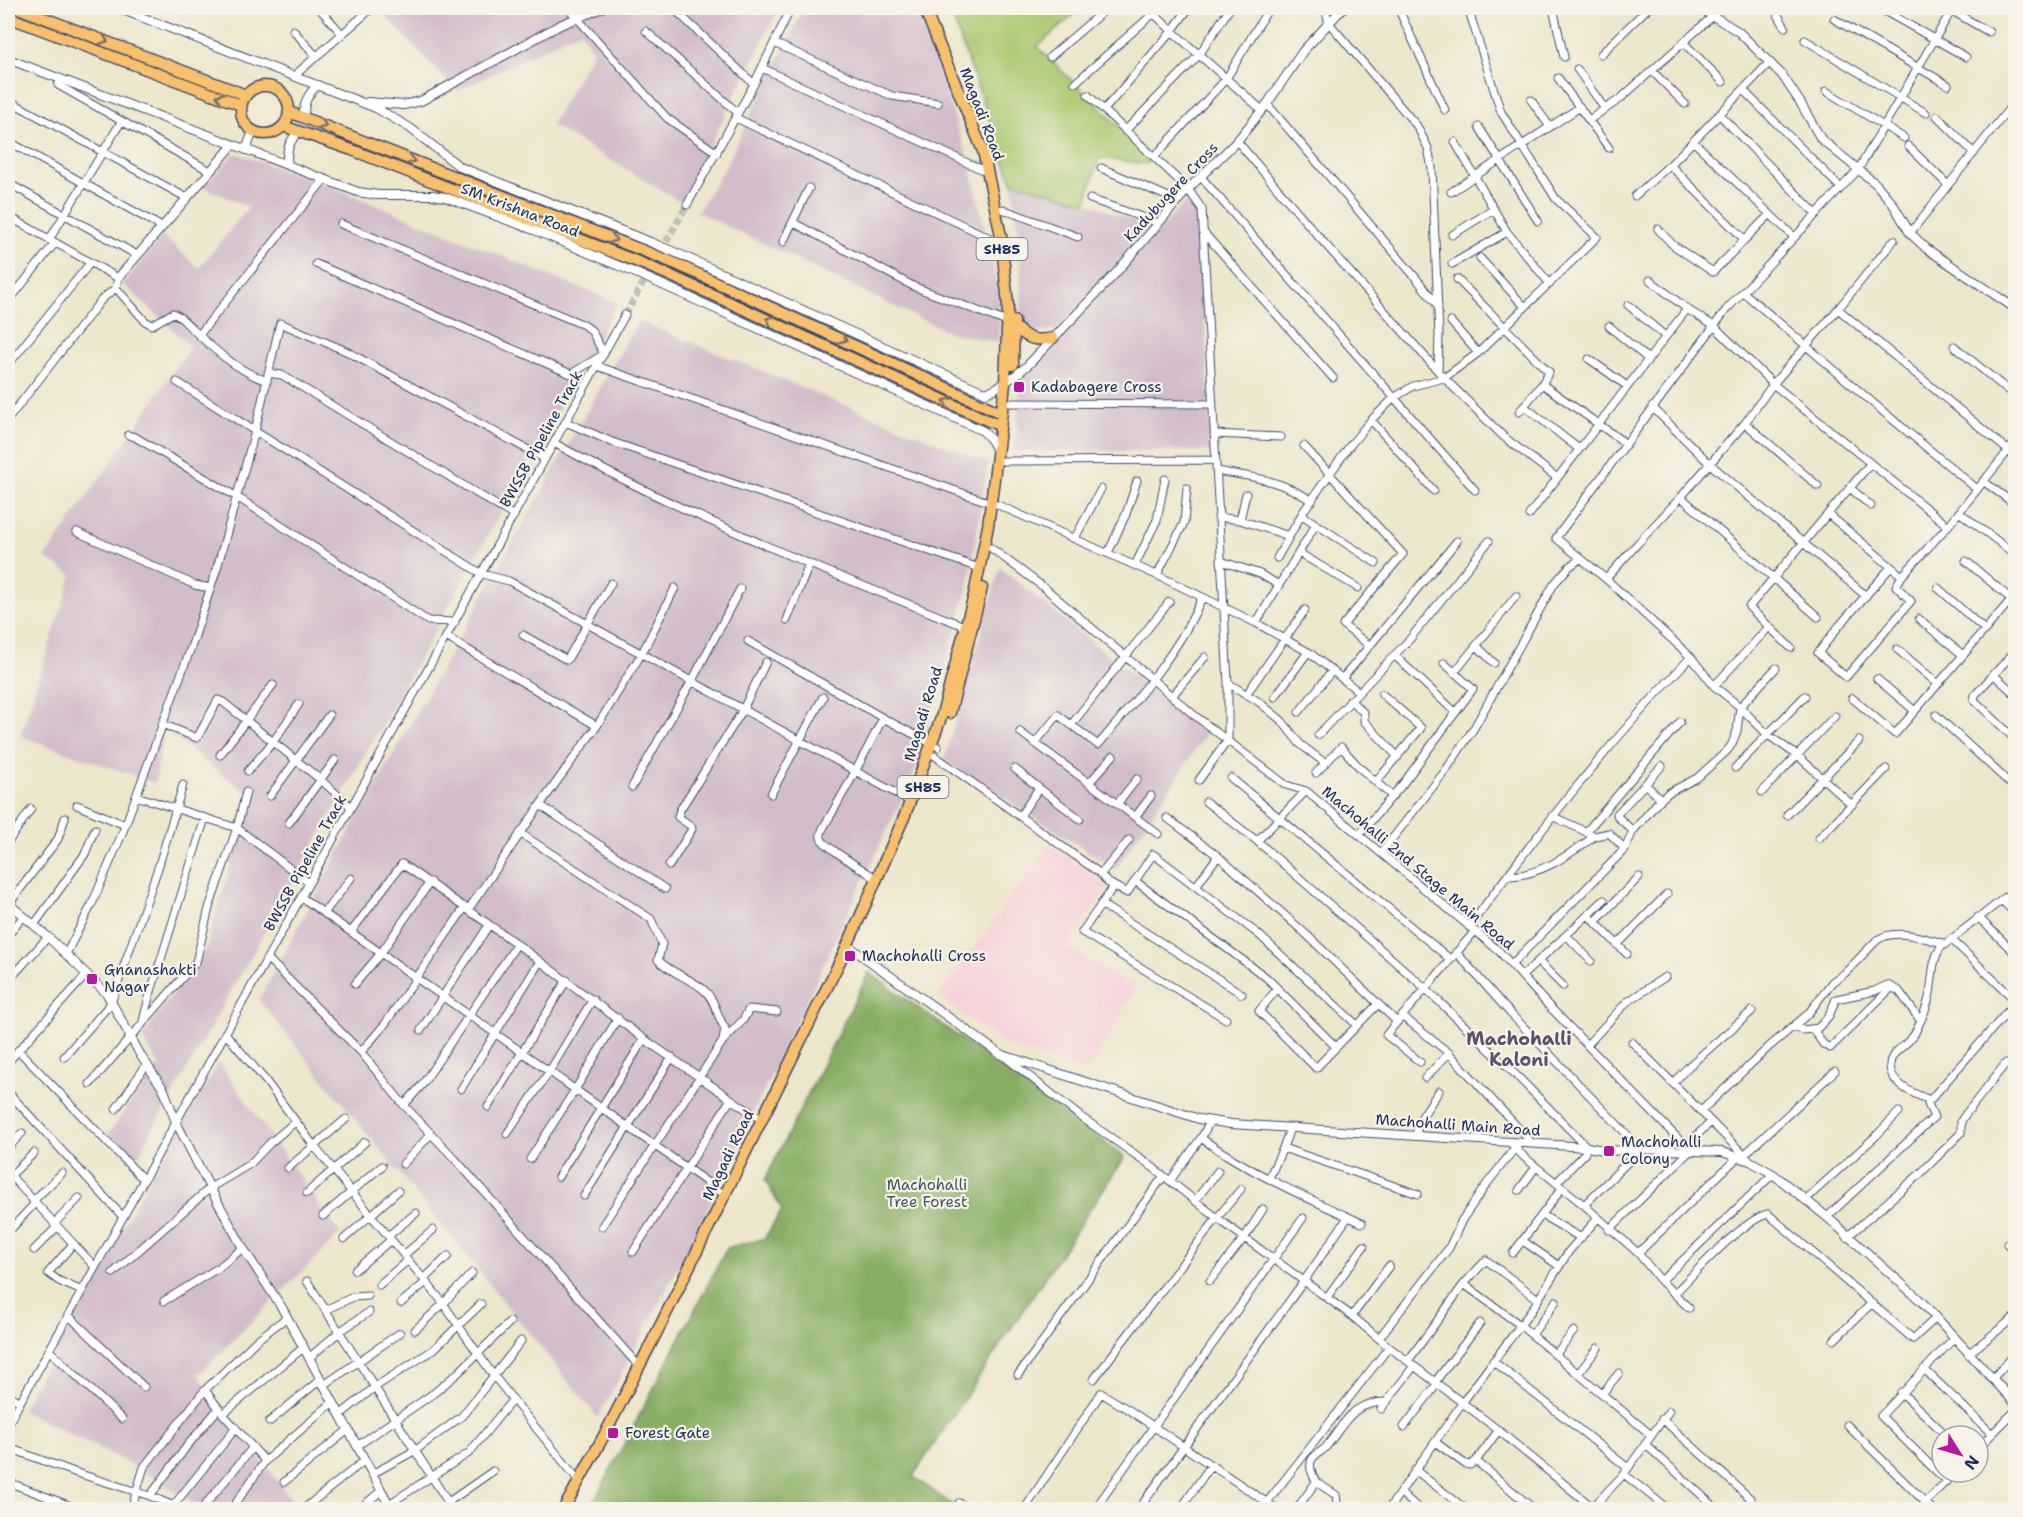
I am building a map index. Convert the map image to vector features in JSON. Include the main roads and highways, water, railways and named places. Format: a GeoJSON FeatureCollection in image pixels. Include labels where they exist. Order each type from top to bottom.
{"type":"FeatureCollection","features":[{"type":"Feature","properties":{"kind":"main road"},"geometry":{"type":"LineString","coordinates":[[18,8],[244,100]]}},
{"type":"Feature","properties":{"kind":"main road","name":"Magadi Road"},"geometry":{"type":"LineString","coordinates":[[563,1509],[639,1366],[851,947],[910,801],[948,721],[973,626],[991,548],[994,504],[1009,403],[1011,324],[1015,306],[1005,246],[983,151],[924,8]]}},
{"type":"Feature","properties":{"kind":"main road","name":"Magadi Road"},"geometry":{"type":"LineString","coordinates":[[930,8],[989,151],[1002,209],[1005,246]]}},
{"type":"Feature","properties":{"kind":"main road"},"geometry":{"type":"LineString","coordinates":[[8,17],[44,32],[244,100]]}},
{"type":"Feature","properties":{"kind":"main road"},"geometry":{"type":"LineString","coordinates":[[44,32],[49,20]]}},
{"type":"Feature","properties":{"kind":"main road"},"geometry":{"type":"LineString","coordinates":[[258,87],[273,87],[285,96],[289,105],[289,112],[283,126],[267,134],[253,131],[242,119],[244,100],[258,87]]}},
{"type":"Feature","properties":{"kind":"main road","name":"SM Krishna Road"},"geometry":{"type":"LineString","coordinates":[[289,112],[677,259],[1001,413]]}},
{"type":"Feature","properties":{"kind":"main road","name":"SM Krishna Road"},"geometry":{"type":"LineString","coordinates":[[283,126],[505,209],[1000,426]]}},
{"type":"Feature","properties":{"kind":"main road"},"geometry":{"type":"LineString","coordinates":[[1011,324],[1031,340],[1053,338]]}},
{"type":"Feature","properties":{"kind":"main road","name":"Magadi Road"},"geometry":{"type":"LineString","coordinates":[[1000,456],[1001,413],[1008,379]]}},
{"type":"Feature","properties":{"kind":"main road","name":"Magadi Road"},"geometry":{"type":"LineString","coordinates":[[571,1509],[668,1326],[912,819],[935,749],[994,504]]}},
{"type":"Feature","properties":{"kind":"tunnel"},"geometry":{"type":"LineString","coordinates":[[625,315],[687,205]]}},
{"type":"Feature","properties":{"kind":"place","name":"Kadabagere Cross"},"geometry":{"type":"Point","coordinates":[1019,387]}},
{"type":"Feature","properties":{"kind":"place","name":"Machohalli Cross"},"geometry":{"type":"Point","coordinates":[850,956]}},
{"type":"Feature","properties":{"kind":"place","name":"Gnanashakti Nagar"},"geometry":{"type":"Point","coordinates":[92,979]}},
{"type":"Feature","properties":{"kind":"place","name":"Machohalli Colony"},"geometry":{"type":"Point","coordinates":[1609,1151]}},
{"type":"Feature","properties":{"kind":"place","name":"Forest Gate"},"geometry":{"type":"Point","coordinates":[613,1433]}},
{"type":"Feature","properties":{"kind":"district","name":"Machohalli Kaloni"},"geometry":{"type":"Point","coordinates":[1519,1049]}},
{"type":"Feature","properties":{"kind":"park label","name":"Machohalli Tree Forest"},"geometry":{"type":"Point","coordinates":[927,1194]}}]}
